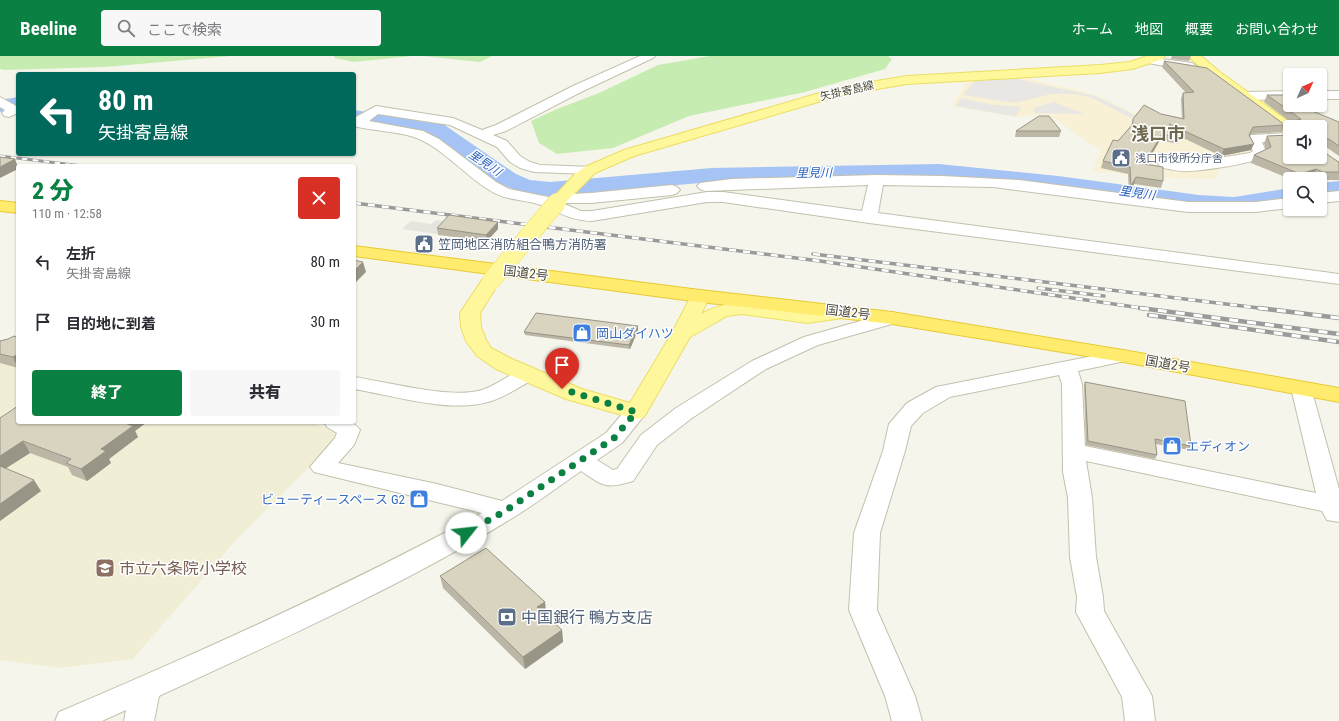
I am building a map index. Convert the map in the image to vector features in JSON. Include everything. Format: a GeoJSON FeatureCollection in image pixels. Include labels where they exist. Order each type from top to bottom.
{"type":"FeatureCollection","features":[{"type":"Feature","properties":{"kind":"highway"},"geometry":{"type":"LineString","coordinates":[[0,206],[16,208]]}},
{"type":"Feature","properties":{"kind":"highway","name":"国道2号"},"geometry":{"type":"LineString","coordinates":[[356,251],[700,296],[892,318],[1123,356],[1339,395]]}},
{"type":"Feature","properties":{"kind":"main road"},"geometry":{"type":"LineString","coordinates":[[1132,56],[1153,58]]}},
{"type":"Feature","properties":{"kind":"main road"},"geometry":{"type":"LineString","coordinates":[[1194,56],[1209,69],[1283,124]]}},
{"type":"Feature","properties":{"kind":"main road","name":"矢掛寄島線"},"geometry":{"type":"LineString","coordinates":[[528,374],[504,364],[484,352],[476,341],[471,328],[470,313],[491,281],[560,198],[586,174],[622,156],[658,144],[861,86],[929,79],[1100,69],[1132,65],[1153,58]]}},
{"type":"Feature","properties":{"kind":"main road"},"geometry":{"type":"LineString","coordinates":[[528,374],[574,394],[636,412],[682,333],[700,296]]}},
{"type":"Feature","properties":{"kind":"main road"},"geometry":{"type":"LineString","coordinates":[[682,333],[714,315],[742,308],[808,317],[850,312]]}},
{"type":"Feature","properties":{"kind":"street"},"geometry":{"type":"LineString","coordinates":[[482,134],[501,128],[649,56]]}},
{"type":"Feature","properties":{"kind":"street"},"geometry":{"type":"LineString","coordinates":[[1153,58],[1209,69]]}},
{"type":"Feature","properties":{"kind":"street"},"geometry":{"type":"LineString","coordinates":[[1267,95],[1283,101]]}},
{"type":"Feature","properties":{"kind":"street"},"geometry":{"type":"LineString","coordinates":[[1245,96],[1283,95]]}},
{"type":"Feature","properties":{"kind":"street"},"geometry":{"type":"LineString","coordinates":[[1327,95],[1339,95]]}},
{"type":"Feature","properties":{"kind":"street"},"geometry":{"type":"LineString","coordinates":[[0,102],[10,112]]}},
{"type":"Feature","properties":{"kind":"street"},"geometry":{"type":"LineString","coordinates":[[356,122],[376,110],[453,122],[502,144],[515,159],[525,165],[539,169],[586,174]]}},
{"type":"Feature","properties":{"kind":"street"},"geometry":{"type":"LineString","coordinates":[[356,123],[418,134],[434,142],[497,189],[516,196],[543,200],[579,216],[592,216],[707,197],[723,197],[869,218],[1221,262],[1339,279]]}},
{"type":"Feature","properties":{"kind":"street"},"geometry":{"type":"LineString","coordinates":[[1163,159],[1165,164],[1187,167],[1254,157],[1260,154],[1255,141],[1256,138],[1283,137]]}},
{"type":"Feature","properties":{"kind":"street"},"geometry":{"type":"LineString","coordinates":[[869,218],[877,179]]}},
{"type":"Feature","properties":{"kind":"street"},"geometry":{"type":"LineString","coordinates":[[560,198],[591,198],[725,184],[877,179],[934,179],[1018,184],[1196,208],[1261,208],[1283,204]]}},
{"type":"Feature","properties":{"kind":"street"},"geometry":{"type":"LineString","coordinates":[[1327,197],[1339,196]]}},
{"type":"Feature","properties":{"kind":"street"},"geometry":{"type":"LineString","coordinates":[[581,460],[610,479],[625,475],[649,440],[684,414],[759,365],[811,342],[892,318]]}},
{"type":"Feature","properties":{"kind":"street"},"geometry":{"type":"LineString","coordinates":[[907,721],[900,696],[863,610],[867,533],[894,451],[900,424],[915,408],[943,392],[1123,356]]}},
{"type":"Feature","properties":{"kind":"street"},"geometry":{"type":"LineString","coordinates":[[1067,367],[1072,384],[1075,472],[1082,518],[1083,558],[1090,597],[1090,612],[1137,696],[1140,721]]}},
{"type":"Feature","properties":{"kind":"street"},"geometry":{"type":"LineString","coordinates":[[356,383],[432,396],[476,398],[499,390],[528,374]]}},
{"type":"Feature","properties":{"kind":"street"},"geometry":{"type":"LineString","coordinates":[[1075,451],[1336,510],[1301,388]]}},
{"type":"Feature","properties":{"kind":"street"},"geometry":{"type":"LineString","coordinates":[[70,721],[146,688],[304,615],[414,561],[505,511],[614,438],[636,412]]}},
{"type":"Feature","properties":{"kind":"street"},"geometry":{"type":"LineString","coordinates":[[338,424],[349,430],[346,440],[322,467],[371,479],[426,489],[505,511]]}},
{"type":"Feature","properties":{"kind":"street"},"geometry":{"type":"LineString","coordinates":[[139,721],[146,688]]}},
{"type":"Feature","properties":{"kind":"shaded area"},"geometry":{"type":"Polygon","coordinates":[[[1018,76],[1097,95],[1147,119],[1183,118],[1244,134],[1266,146],[1270,158],[1220,167],[1215,179],[1167,178],[1093,171],[1101,149],[1089,143],[1048,114],[1014,117],[951,106],[970,79],[1018,76]]]}},
{"type":"Feature","properties":{"kind":"shaded area"},"geometry":{"type":"Polygon","coordinates":[[[1012,78],[1095,96],[1139,117],[1131,118],[1092,98],[1076,94],[1051,94],[1015,103],[963,95],[975,80],[1012,78]]]}},
{"type":"Feature","properties":{"kind":"shaded area"},"geometry":{"type":"Polygon","coordinates":[[[961,98],[988,104],[1021,107],[1016,116],[1007,115],[956,106],[961,98]]]}},
{"type":"Feature","properties":{"kind":"shaded area"},"geometry":{"type":"Polygon","coordinates":[[[1054,102],[1085,114],[1034,113],[1033,108],[1054,102]]]}},
{"type":"Feature","properties":{"kind":"shaded area"},"geometry":{"type":"Polygon","coordinates":[[[436,220],[448,222],[436,234],[402,229],[411,221],[431,224],[436,220]]]}},
{"type":"Feature","properties":{"kind":"shaded area","name":"市立六条院小学校"},"geometry":{"type":"Polygon","coordinates":[[[16,344],[16,424],[314,424],[338,433],[333,443],[237,539],[133,659],[60,668],[0,660],[0,350],[16,344]]]}},
{"type":"Feature","properties":{"kind":"green space"},"geometry":{"type":"Polygon","coordinates":[[[0,56],[231,56],[105,67],[4,70],[0,69],[0,56]]]}},
{"type":"Feature","properties":{"kind":"green space"},"geometry":{"type":"Polygon","coordinates":[[[334,56],[412,56],[354,62],[335,58],[334,56]]]}},
{"type":"Feature","properties":{"kind":"green space"},"geometry":{"type":"Polygon","coordinates":[[[423,56],[492,56],[480,62],[423,56]]]}},
{"type":"Feature","properties":{"kind":"green space"},"geometry":{"type":"Polygon","coordinates":[[[710,56],[888,56],[892,59],[885,69],[805,92],[689,116],[613,148],[557,154],[539,143],[531,121],[599,93],[658,65],[710,56]]]}},
{"type":"Feature","properties":{"kind":"building"},"geometry":{"type":"Polygon","coordinates":[[[1164,61],[1207,68],[1283,124],[1283,125],[1253,127],[1249,135],[1254,144],[1224,149],[1169,124],[1180,138],[1162,134],[1144,164],[1163,167],[1163,181],[1136,177],[1131,186],[1130,167],[1103,161],[1113,140],[1118,141],[1133,124],[1133,119],[1144,105],[1161,114],[1184,119],[1183,93],[1194,92],[1164,61]]]}},
{"type":"Feature","properties":{"kind":"building"},"geometry":{"type":"Polygon","coordinates":[[[1267,95],[1283,95],[1283,106],[1267,95]]]}},
{"type":"Feature","properties":{"kind":"building"},"geometry":{"type":"Polygon","coordinates":[[[1291,112],[1315,112],[1339,122],[1339,146],[1327,139],[1327,120],[1298,120],[1301,119],[1291,112]]]}},
{"type":"Feature","properties":{"kind":"building"},"geometry":{"type":"Polygon","coordinates":[[[1039,116],[1049,116],[1061,131],[1016,131],[1039,116]]]}},
{"type":"Feature","properties":{"kind":"building"},"geometry":{"type":"Polygon","coordinates":[[[1283,135],[1283,164],[1327,164],[1327,154],[1339,162],[1339,172],[1323,172],[1316,169],[1306,172],[1295,172],[1254,155],[1271,147],[1267,136],[1283,135]]]}},
{"type":"Feature","properties":{"kind":"building"},"geometry":{"type":"Polygon","coordinates":[[[0,157],[15,159],[0,167],[0,157]]]}},
{"type":"Feature","properties":{"kind":"building"},"geometry":{"type":"Polygon","coordinates":[[[449,215],[498,222],[486,235],[437,228],[449,215]]]}},
{"type":"Feature","properties":{"kind":"building"},"geometry":{"type":"Polygon","coordinates":[[[356,260],[363,262],[356,269],[356,260]]]}},
{"type":"Feature","properties":{"kind":"building","name":"岡山ダイハツ"},"geometry":{"type":"Polygon","coordinates":[[[536,313],[638,326],[629,345],[524,332],[536,313]]]}},
{"type":"Feature","properties":{"kind":"building"},"geometry":{"type":"Polygon","coordinates":[[[14,336],[16,337],[16,355],[13,357],[0,354],[0,341],[14,336]]]}},
{"type":"Feature","properties":{"kind":"building"},"geometry":{"type":"Polygon","coordinates":[[[1085,382],[1185,401],[1191,446],[1155,439],[1157,455],[1088,441],[1085,382]]]}},
{"type":"Feature","properties":{"kind":"building"},"geometry":{"type":"Polygon","coordinates":[[[16,407],[16,424],[128,424],[133,426],[101,449],[106,451],[81,469],[66,463],[71,459],[23,441],[0,456],[0,418],[16,407]]]}},
{"type":"Feature","properties":{"kind":"building"},"geometry":{"type":"Polygon","coordinates":[[[0,466],[34,480],[0,504],[0,466]]]}},
{"type":"Feature","properties":{"kind":"building","name":"中国銀行 鴨方支店"},"geometry":{"type":"Polygon","coordinates":[[[486,548],[545,602],[537,607],[562,630],[523,657],[440,576],[486,548]]]}},
{"type":"Feature","properties":{"kind":"waterway","name":"里見川"},"geometry":{"type":"LineString","coordinates":[[0,106],[16,103]]}},
{"type":"Feature","properties":{"kind":"waterway","name":"里見川"},"geometry":{"type":"LineString","coordinates":[[356,116],[435,129],[455,141],[508,179],[526,187],[550,189],[712,175],[939,171],[1058,183],[1199,202],[1234,204],[1283,196]]}},
{"type":"Feature","properties":{"kind":"waterway","name":"里見川"},"geometry":{"type":"LineString","coordinates":[[1327,189],[1339,188]]}},
{"type":"Feature","properties":{"kind":"railway"},"geometry":{"type":"LineString","coordinates":[[0,156],[66,164]]}},
{"type":"Feature","properties":{"kind":"railway"},"geometry":{"type":"LineString","coordinates":[[356,203],[820,261],[1148,309]]}},
{"type":"Feature","properties":{"kind":"railway"},"geometry":{"type":"LineString","coordinates":[[813,254],[1267,309]]}},
{"type":"Feature","properties":{"kind":"railway"},"geometry":{"type":"LineString","coordinates":[[1038,288],[1104,296]]}},
{"type":"Feature","properties":{"kind":"railway"},"geometry":{"type":"LineString","coordinates":[[1140,308],[1339,334]]}},
{"type":"Feature","properties":{"kind":"railway"},"geometry":{"type":"LineString","coordinates":[[1259,308],[1267,309]]}},
{"type":"Feature","properties":{"kind":"railway"},"geometry":{"type":"LineString","coordinates":[[1267,309],[1339,318]]}},
{"type":"Feature","properties":{"kind":"railway"},"geometry":{"type":"LineString","coordinates":[[1149,315],[1339,342]]}},
{"type":"Feature","properties":{"kind":"place","name":"浅口市役所分庁舎"},"geometry":{"type":"Point","coordinates":[1121,158]}},
{"type":"Feature","properties":{"kind":"place","name":"笠岡地区消防組合鴨方消防署"},"geometry":{"type":"Point","coordinates":[424,244]}},
{"type":"Feature","properties":{"kind":"place","name":"岡山ダイハツ"},"geometry":{"type":"Point","coordinates":[582,333]}},
{"type":"Feature","properties":{"kind":"place","name":"エディオン"},"geometry":{"type":"Point","coordinates":[1172,446]}},
{"type":"Feature","properties":{"kind":"place","name":"ビューティースペース G2"},"geometry":{"type":"Point","coordinates":[419,499]}},
{"type":"Feature","properties":{"kind":"place","name":"市立六条院小学校"},"geometry":{"type":"Point","coordinates":[105,568]}},
{"type":"Feature","properties":{"kind":"place","name":"中国銀行 鴨方支店"},"geometry":{"type":"Point","coordinates":[507,617]}},
{"type":"Feature","properties":{"kind":"district","name":"浅口市"},"geometry":{"type":"Point","coordinates":[1158,133]}},
{"type":"Feature","properties":{"kind":"route"},"geometry":{"type":"LineString","coordinates":[[466,533],[505,511],[614,438],[636,412],[574,394],[562,389]]}}]}
